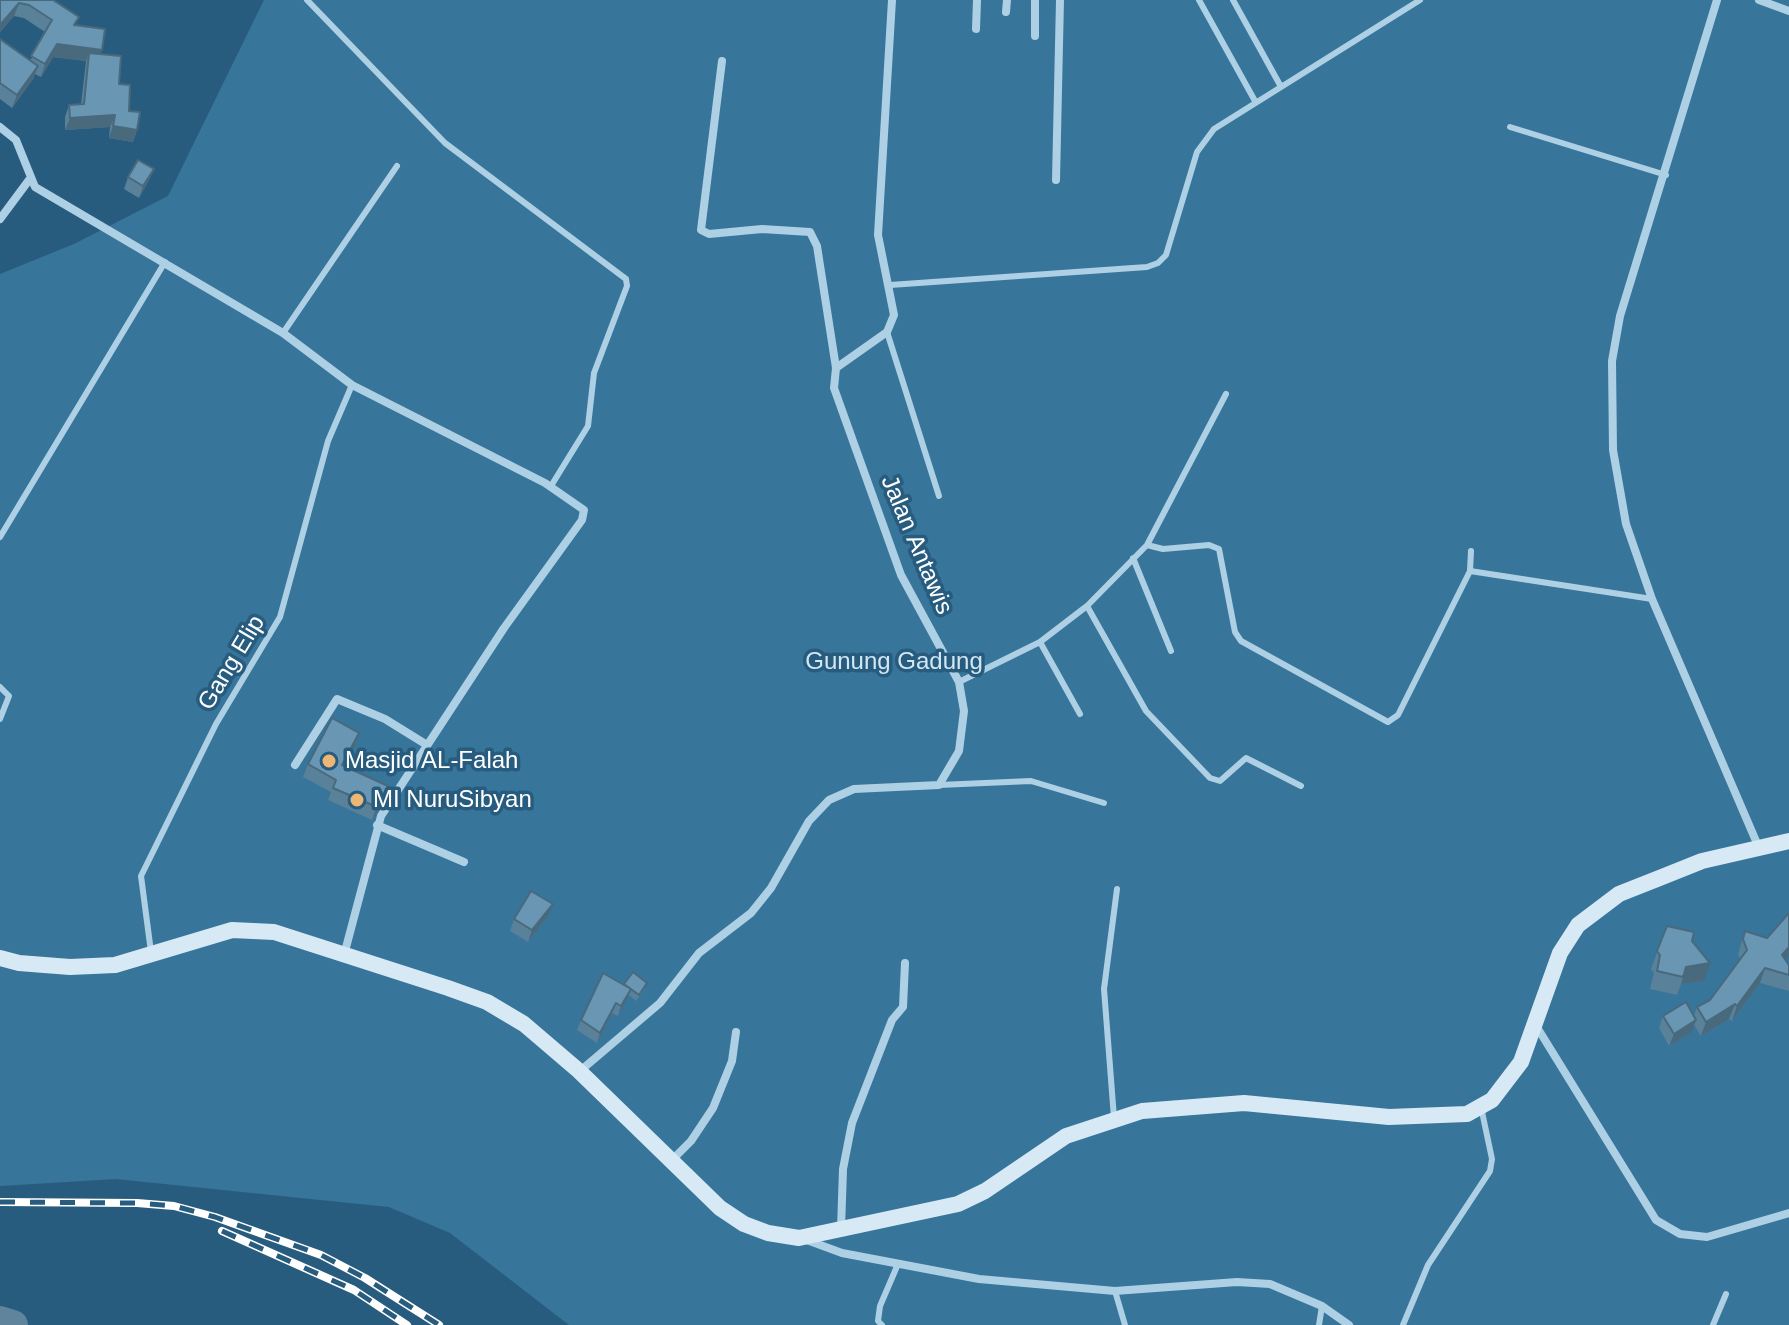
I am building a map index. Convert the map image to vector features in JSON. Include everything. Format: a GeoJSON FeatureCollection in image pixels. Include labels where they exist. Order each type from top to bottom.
{"type":"FeatureCollection","features":[{"type":"Feature","properties":{"kind":"street"},"geometry":{"type":"LineString","coordinates":[[836,368],[887,332],[894,315],[878,235],[892,0]]}},
{"type":"Feature","properties":{"kind":"street"},"geometry":{"type":"LineString","coordinates":[[976,29],[977,0]]}},
{"type":"Feature","properties":{"kind":"street"},"geometry":{"type":"LineString","coordinates":[[1006,12],[1007,0]]}},
{"type":"Feature","properties":{"kind":"street"},"geometry":{"type":"LineString","coordinates":[[1035,0],[1035,36]]}},
{"type":"Feature","properties":{"kind":"street"},"geometry":{"type":"LineString","coordinates":[[1056,180],[1060,0]]}},
{"type":"Feature","properties":{"kind":"street"},"geometry":{"type":"LineString","coordinates":[[1717,0],[1666,175],[1620,316],[1612,361],[1611,406],[1620,499],[1652,599],[1759,849]]}},
{"type":"Feature","properties":{"kind":"street"},"geometry":{"type":"LineString","coordinates":[[1759,0],[1789,11]]}},
{"type":"Feature","properties":{"kind":"street","name":"Jalan Antawis"},"geometry":{"type":"LineString","coordinates":[[722,61],[701,230],[709,234],[762,229],[810,232],[817,246],[836,368],[834,388],[901,575],[959,682],[964,711],[962,738],[954,762],[939,785]]}},
{"type":"Feature","properties":{"kind":"street"},"geometry":{"type":"LineString","coordinates":[[0,127],[16,140],[29,180],[35,187],[283,333],[352,385],[551,486],[583,507],[582,520],[504,628],[377,825],[343,956]]}},
{"type":"Feature","properties":{"kind":"street"},"geometry":{"type":"LineString","coordinates":[[0,219],[29,180]]}},
{"type":"Feature","properties":{"kind":"street"},"geometry":{"type":"LineString","coordinates":[[295,765],[337,699],[385,719],[427,745]]}},
{"type":"Feature","properties":{"kind":"street"},"geometry":{"type":"LineString","coordinates":[[579,1071],[660,1003],[699,953],[751,913],[771,888],[809,821],[829,800],[854,789],[939,785]]}},
{"type":"Feature","properties":{"kind":"street"},"geometry":{"type":"LineString","coordinates":[[377,825],[464,862]]}},
{"type":"Feature","properties":{"kind":"street"},"geometry":{"type":"LineString","coordinates":[[799,1238],[958,1204],[985,1191],[1066,1136],[1142,1111],[1244,1103],[1389,1117],[1456,1115],[1481,1107],[1504,1089],[1514,1074],[1560,953],[1578,925],[1619,894],[1702,861],[1789,841]]}},
{"type":"Feature","properties":{"kind":"street"},"geometry":{"type":"LineString","coordinates":[[0,958],[19,963],[70,967],[115,965],[232,930],[274,932],[487,1002],[524,1024],[579,1071],[720,1208],[744,1224],[768,1233],[799,1238],[842,1253],[979,1279],[1115,1291],[1237,1282],[1270,1284],[1322,1306],[1349,1325]]}},
{"type":"Feature","properties":{"kind":"street"},"geometry":{"type":"LineString","coordinates":[[841,1230],[843,1169],[852,1123],[892,1020],[903,1007],[905,963]]}},
{"type":"Feature","properties":{"kind":"street"},"geometry":{"type":"LineString","coordinates":[[1535,1024],[1656,1220],[1680,1234],[1707,1237],[1789,1213]]}},
{"type":"Feature","properties":{"kind":"street"},"geometry":{"type":"LineString","coordinates":[[671,1161],[691,1141],[713,1108],[732,1061],[736,1032]]}},
{"type":"Feature","properties":{"kind":"lane"},"geometry":{"type":"LineString","coordinates":[[307,0],[445,143],[626,279],[627,286],[594,373],[591,419],[551,486]]}},
{"type":"Feature","properties":{"kind":"lane"},"geometry":{"type":"LineString","coordinates":[[1199,0],[1255,101]]}},
{"type":"Feature","properties":{"kind":"lane"},"geometry":{"type":"LineString","coordinates":[[1233,0],[1280,85]]}},
{"type":"Feature","properties":{"kind":"lane"},"geometry":{"type":"LineString","coordinates":[[890,285],[1147,267],[1158,263],[1166,255],[1191,166],[1204,140],[1228,118],[1420,0]]}},
{"type":"Feature","properties":{"kind":"lane"},"geometry":{"type":"LineString","coordinates":[[1510,127],[1666,175]]}},
{"type":"Feature","properties":{"kind":"lane"},"geometry":{"type":"LineString","coordinates":[[283,333],[397,166]]}},
{"type":"Feature","properties":{"kind":"lane"},"geometry":{"type":"LineString","coordinates":[[0,537],[165,262]]}},
{"type":"Feature","properties":{"kind":"lane"},"geometry":{"type":"LineString","coordinates":[[887,332],[939,496]]}},
{"type":"Feature","properties":{"kind":"lane","name":"Gang Elip"},"geometry":{"type":"LineString","coordinates":[[151,952],[141,876],[216,724],[280,617],[321,464],[352,385]]}},
{"type":"Feature","properties":{"kind":"lane"},"geometry":{"type":"LineString","coordinates":[[959,682],[1040,642],[1087,606],[1147,545],[1226,394]]}},
{"type":"Feature","properties":{"kind":"lane"},"geometry":{"type":"LineString","coordinates":[[1147,545],[1219,549],[1235,632],[1241,641],[1388,722],[1398,715],[1470,571],[1471,551]]}},
{"type":"Feature","properties":{"kind":"lane"},"geometry":{"type":"LineString","coordinates":[[1133,558],[1171,651]]}},
{"type":"Feature","properties":{"kind":"lane"},"geometry":{"type":"LineString","coordinates":[[1470,571],[1652,599]]}},
{"type":"Feature","properties":{"kind":"lane"},"geometry":{"type":"LineString","coordinates":[[1087,606],[1146,711],[1210,778],[1220,781],[1246,758],[1301,786]]}},
{"type":"Feature","properties":{"kind":"lane"},"geometry":{"type":"LineString","coordinates":[[1040,642],[1080,714]]}},
{"type":"Feature","properties":{"kind":"lane"},"geometry":{"type":"LineString","coordinates":[[0,687],[9,696],[0,719]]}},
{"type":"Feature","properties":{"kind":"lane"},"geometry":{"type":"LineString","coordinates":[[939,785],[1031,781],[1104,803]]}},
{"type":"Feature","properties":{"kind":"lane"},"geometry":{"type":"LineString","coordinates":[[1114,1118],[1104,989],[1117,889]]}},
{"type":"Feature","properties":{"kind":"lane"},"geometry":{"type":"LineString","coordinates":[[1403,1325],[1428,1265],[1490,1171],[1492,1159],[1481,1107]]}},
{"type":"Feature","properties":{"kind":"lane"},"geometry":{"type":"LineString","coordinates":[[882,1325],[878,1321],[880,1306],[898,1264]]}},
{"type":"Feature","properties":{"kind":"lane"},"geometry":{"type":"LineString","coordinates":[[1115,1291],[1125,1325]]}},
{"type":"Feature","properties":{"kind":"lane"},"geometry":{"type":"LineString","coordinates":[[1713,1325],[1726,1294]]}},
{"type":"Feature","properties":{"kind":"lane"},"geometry":{"type":"LineString","coordinates":[[1319,1325],[1322,1306]]}},
{"type":"Feature","properties":{"kind":"green space","name":"Gunung Gadung"},"geometry":{"type":"Polygon","coordinates":[[[264,0],[1789,0],[1789,1325],[569,1325],[450,1233],[389,1207],[116,1179],[0,1186],[0,274],[74,244],[168,196],[264,0]]]}},
{"type":"Feature","properties":{"kind":"building"},"geometry":{"type":"Polygon","coordinates":[[[0,0],[53,0],[79,17],[74,25],[105,29],[102,50],[57,44],[45,64],[31,56],[52,20],[29,5],[19,3],[0,25],[0,0]]]}},
{"type":"Feature","properties":{"kind":"building"},"geometry":{"type":"Polygon","coordinates":[[[0,39],[38,66],[17,95],[0,83],[0,39]]]}},
{"type":"Feature","properties":{"kind":"building"},"geometry":{"type":"Polygon","coordinates":[[[89,53],[121,56],[119,84],[130,85],[129,111],[140,112],[137,130],[113,126],[115,115],[70,118],[69,105],[84,104],[89,53]]]}},
{"type":"Feature","properties":{"kind":"building"},"geometry":{"type":"Polygon","coordinates":[[[138,160],[154,169],[143,186],[128,177],[138,160]]]}},
{"type":"Feature","properties":{"kind":"building"},"geometry":{"type":"Polygon","coordinates":[[[332,718],[359,733],[342,765],[388,786],[377,807],[333,788],[336,780],[308,764],[332,718]]]}},
{"type":"Feature","properties":{"kind":"building"},"geometry":{"type":"Polygon","coordinates":[[[531,891],[553,904],[532,930],[514,919],[531,891]]]}},
{"type":"Feature","properties":{"kind":"building"},"geometry":{"type":"Polygon","coordinates":[[[1789,913],[1789,947],[1782,955],[1789,965],[1789,975],[1765,968],[1737,1006],[1735,1004],[1706,1022],[1697,1007],[1710,1000],[1747,950],[1743,939],[1745,931],[1767,938],[1789,913]]]}},
{"type":"Feature","properties":{"kind":"building"},"geometry":{"type":"Polygon","coordinates":[[[1667,926],[1694,932],[1692,941],[1710,963],[1686,967],[1683,977],[1657,971],[1660,955],[1657,951],[1667,926]]]}},
{"type":"Feature","properties":{"kind":"building"},"geometry":{"type":"Polygon","coordinates":[[[633,972],[647,983],[639,995],[624,984],[633,972]]]}},
{"type":"Feature","properties":{"kind":"building"},"geometry":{"type":"Polygon","coordinates":[[[603,973],[631,989],[621,1006],[616,1003],[600,1033],[581,1020],[603,973]]]}},
{"type":"Feature","properties":{"kind":"building"},"geometry":{"type":"Polygon","coordinates":[[[1686,1002],[1696,1020],[1674,1034],[1663,1016],[1686,1002]]]}},
{"type":"Feature","properties":{"kind":"waterway"},"geometry":{"type":"LineString","coordinates":[[0,1321],[13,1325]]}},
{"type":"Feature","properties":{"kind":"railway"},"geometry":{"type":"LineString","coordinates":[[0,1202],[137,1203],[174,1206],[215,1217],[321,1255],[365,1278],[439,1325]]}},
{"type":"Feature","properties":{"kind":"railway"},"geometry":{"type":"LineString","coordinates":[[222,1231],[354,1290],[407,1325]]}},
{"type":"Feature","properties":{"kind":"place","name":"Masjid AL-Falah"},"geometry":{"type":"Point","coordinates":[329,761]}},
{"type":"Feature","properties":{"kind":"place","name":"MI NuruSibyan"},"geometry":{"type":"Point","coordinates":[357,800]}}]}
